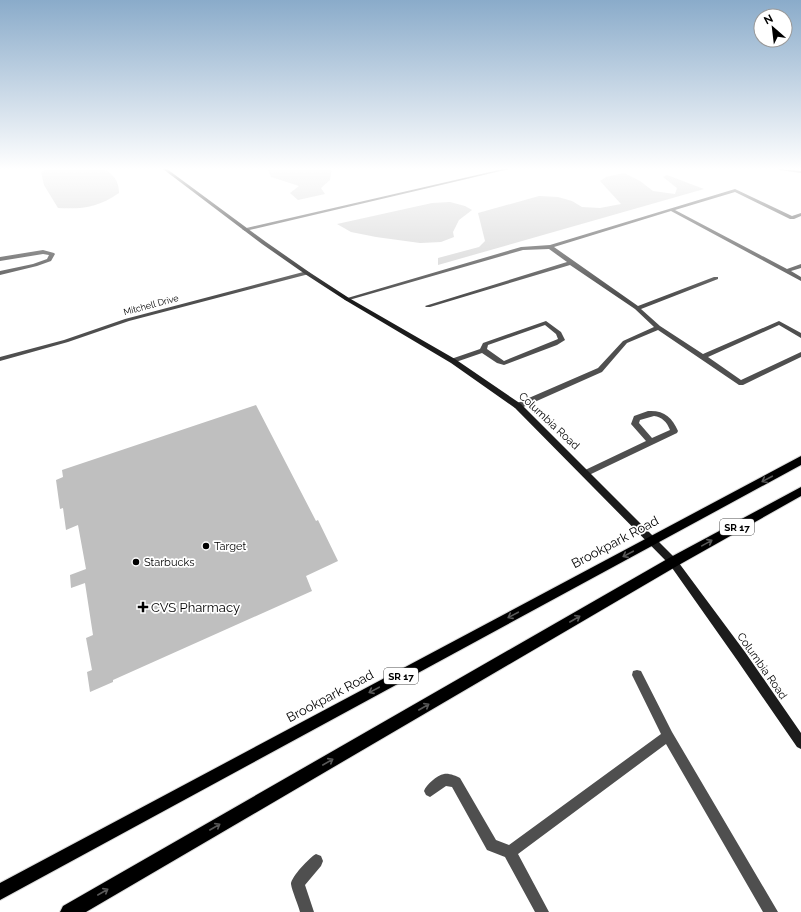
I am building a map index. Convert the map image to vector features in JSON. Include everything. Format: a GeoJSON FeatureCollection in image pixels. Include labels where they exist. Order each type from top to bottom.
{"type":"FeatureCollection","features":[{"type":"Feature","properties":{"kind":"main road","name":"Brookpark Road"},"geometry":{"type":"LineString","coordinates":[[0,892],[801,460]]}},
{"type":"Feature","properties":{"kind":"main road","name":"SR 17"},"geometry":{"type":"LineString","coordinates":[[69,912],[673,562],[801,491]]}},
{"type":"Feature","properties":{"kind":"street","name":"Columbia Road"},"geometry":{"type":"LineString","coordinates":[[223,212],[307,273],[347,299],[453,361],[518,406],[586,473],[650,541],[673,562],[741,656],[801,743]]}},
{"type":"Feature","properties":{"kind":"street"},"geometry":{"type":"LineString","coordinates":[[245,228],[318,212]]}},
{"type":"Feature","properties":{"kind":"street"},"geometry":{"type":"LineString","coordinates":[[347,299],[522,248],[550,247],[667,212]]}},
{"type":"Feature","properties":{"kind":"street"},"geometry":{"type":"LineString","coordinates":[[675,212],[801,278]]}},
{"type":"Feature","properties":{"kind":"street"},"geometry":{"type":"LineString","coordinates":[[779,212],[792,218],[801,214]]}},
{"type":"Feature","properties":{"kind":"street"},"geometry":{"type":"LineString","coordinates":[[550,247],[637,308],[658,327],[741,383],[801,354]]}},
{"type":"Feature","properties":{"kind":"street"},"geometry":{"type":"LineString","coordinates":[[0,259],[43,252],[52,254],[49,260],[35,265],[0,273]]}},
{"type":"Feature","properties":{"kind":"street"},"geometry":{"type":"LineString","coordinates":[[428,306],[571,263]]}},
{"type":"Feature","properties":{"kind":"street"},"geometry":{"type":"LineString","coordinates":[[787,271],[801,266]]}},
{"type":"Feature","properties":{"kind":"street","name":"Mitchell Drive"},"geometry":{"type":"LineString","coordinates":[[0,359],[66,341],[127,320],[307,273]]}},
{"type":"Feature","properties":{"kind":"street"},"geometry":{"type":"LineString","coordinates":[[637,308],[716,278]]}},
{"type":"Feature","properties":{"kind":"street"},"geometry":{"type":"LineString","coordinates":[[546,323],[559,333],[562,340],[504,363],[483,350],[484,344],[546,323]]}},
{"type":"Feature","properties":{"kind":"street"},"geometry":{"type":"LineString","coordinates":[[703,358],[779,323],[801,336]]}},
{"type":"Feature","properties":{"kind":"street"},"geometry":{"type":"LineString","coordinates":[[518,406],[600,370],[624,342],[658,327]]}},
{"type":"Feature","properties":{"kind":"street"},"geometry":{"type":"LineString","coordinates":[[453,361],[483,350]]}},
{"type":"Feature","properties":{"kind":"street"},"geometry":{"type":"LineString","coordinates":[[586,473],[651,442],[674,431],[670,423],[663,416],[650,412],[637,418],[635,424],[651,442]]}},
{"type":"Feature","properties":{"kind":"street"},"geometry":{"type":"LineString","coordinates":[[637,675],[668,736],[771,912]]}},
{"type":"Feature","properties":{"kind":"street"},"geometry":{"type":"LineString","coordinates":[[510,852],[668,736]]}},
{"type":"Feature","properties":{"kind":"street"},"geometry":{"type":"LineString","coordinates":[[430,791],[444,780],[456,782],[492,845],[510,852],[542,912]]}},
{"type":"Feature","properties":{"kind":"street"},"geometry":{"type":"LineString","coordinates":[[307,912],[298,883],[316,861]]}},
{"type":"Feature","properties":{"kind":"shaded area"},"geometry":{"type":"Polygon","coordinates":[[[393,212],[470,212],[459,220],[453,232],[454,237],[441,242],[420,243],[376,237],[351,232],[337,224],[393,212]]]}},
{"type":"Feature","properties":{"kind":"shaded area"},"geometry":{"type":"Polygon","coordinates":[[[483,212],[625,212],[438,265],[438,258],[479,247],[485,241],[478,213],[483,212]]]}},
{"type":"Feature","properties":{"kind":"building","name":"Target"},"geometry":{"type":"Polygon","coordinates":[[[256,405],[316,521],[318,520],[338,561],[306,576],[312,591],[113,680],[113,682],[90,692],[87,672],[92,670],[86,638],[93,635],[85,583],[71,588],[70,575],[86,569],[78,525],[66,530],[63,508],[60,509],[56,480],[63,477],[62,470],[256,405]]]}},
{"type":"Feature","properties":{"kind":"place","name":"Target"},"geometry":{"type":"Point","coordinates":[206,546]}},
{"type":"Feature","properties":{"kind":"place","name":"Starbucks"},"geometry":{"type":"Point","coordinates":[136,562]}},
{"type":"Feature","properties":{"kind":"place","name":"CVS Pharmacy"},"geometry":{"type":"Point","coordinates":[143,607]}}]}
